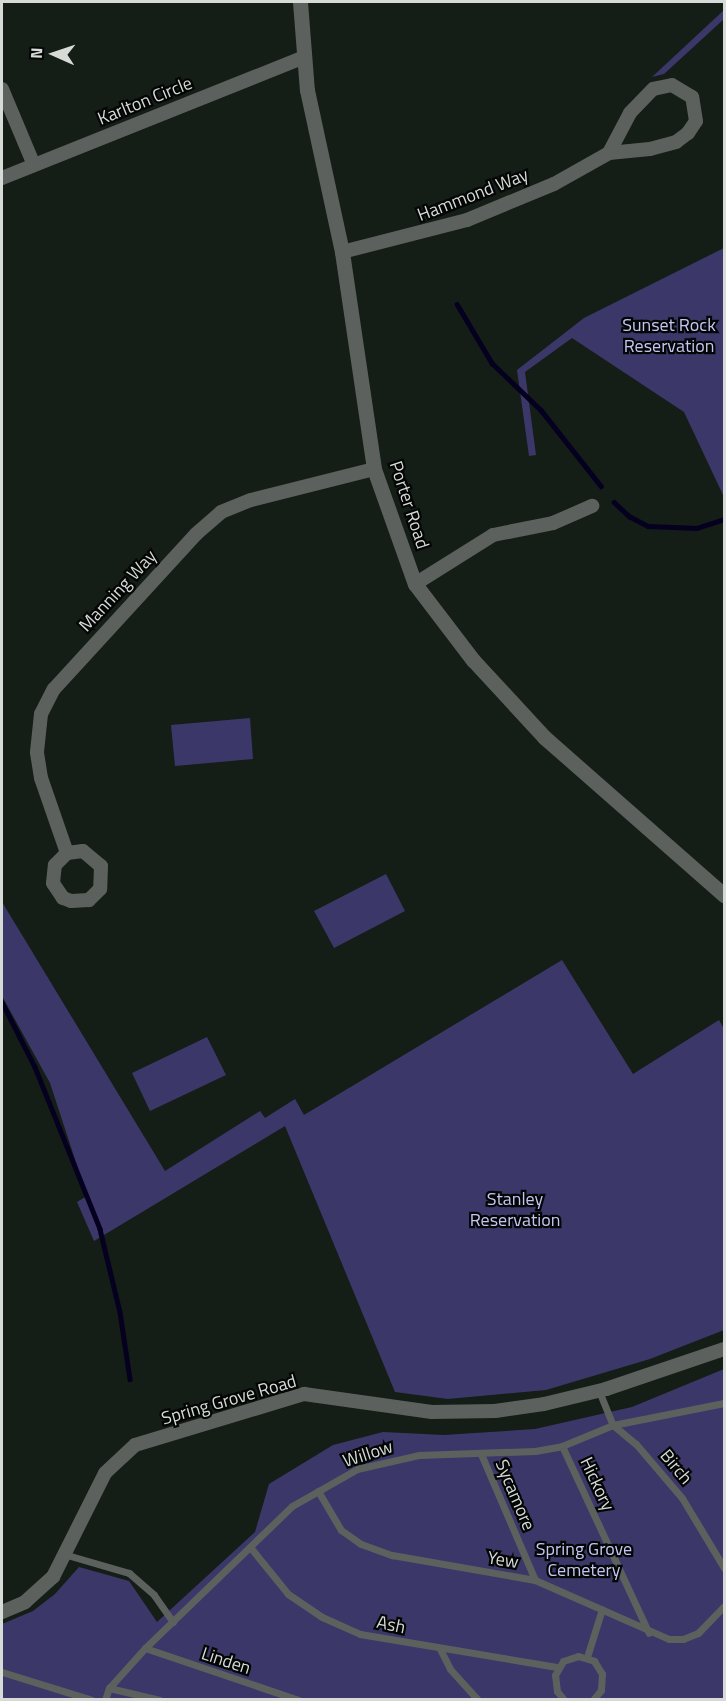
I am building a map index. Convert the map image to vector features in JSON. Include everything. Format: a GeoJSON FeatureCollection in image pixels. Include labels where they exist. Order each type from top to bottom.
{"type":"FeatureCollection","features":[{"type":"Feature","properties":{"kind":"street","name":"Porter Road"},"geometry":{"type":"LineString","coordinates":[[300,2],[302,58],[342,252],[374,469],[415,584],[473,660],[544,737],[724,896]]}},
{"type":"Feature","properties":{"kind":"street","name":"Karlton Circle"},"geometry":{"type":"LineString","coordinates":[[2,178],[302,58]]}},
{"type":"Feature","properties":{"kind":"street","name":"Hammond Way"},"geometry":{"type":"LineString","coordinates":[[342,252],[416,236],[486,213],[554,184],[609,153],[659,147],[685,137],[697,116],[692,97],[676,86],[653,89],[634,106],[609,153]]}},
{"type":"Feature","properties":{"kind":"street"},"geometry":{"type":"LineString","coordinates":[[2,89],[34,165]]}},
{"type":"Feature","properties":{"kind":"street","name":"Manning Way"},"geometry":{"type":"LineString","coordinates":[[67,853],[41,778],[37,752],[41,714],[54,689],[196,534],[221,512],[251,500],[374,469]]}},
{"type":"Feature","properties":{"kind":"street"},"geometry":{"type":"LineString","coordinates":[[415,584],[494,535],[553,522],[592,506]]}},
{"type":"Feature","properties":{"kind":"street","name":"Spring Grove Road"},"geometry":{"type":"LineString","coordinates":[[2,1612],[39,1592],[66,1555],[90,1501],[117,1459],[135,1445],[218,1418],[304,1394],[432,1412],[461,1412],[544,1404],[599,1391],[724,1349]]}},
{"type":"Feature","properties":{"kind":"lane","name":"Birch"},"geometry":{"type":"LineString","coordinates":[[599,1391],[613,1425],[636,1444],[675,1488],[724,1568]]}},
{"type":"Feature","properties":{"kind":"lane","name":"Willow"},"geometry":{"type":"LineString","coordinates":[[105,1700],[109,1688],[145,1648],[292,1506],[357,1469],[428,1454],[506,1454],[562,1446],[613,1425],[724,1403]]}},
{"type":"Feature","properties":{"kind":"lane","name":"Hickory"},"geometry":{"type":"LineString","coordinates":[[562,1446],[650,1633]]}},
{"type":"Feature","properties":{"kind":"lane","name":"Sycamore"},"geometry":{"type":"LineString","coordinates":[[481,1454],[535,1580]]}},
{"type":"Feature","properties":{"kind":"lane","name":"Yew"},"geometry":{"type":"LineString","coordinates":[[318,1491],[341,1530],[361,1544],[392,1555],[535,1580],[650,1633],[683,1639],[698,1633],[724,1606]]}},
{"type":"Feature","properties":{"kind":"lane","name":"Ash"},"geometry":{"type":"LineString","coordinates":[[250,1547],[288,1594],[322,1617],[360,1634],[558,1667]]}},
{"type":"Feature","properties":{"kind":"lane"},"geometry":{"type":"LineString","coordinates":[[66,1555],[129,1573],[154,1595],[173,1622]]}},
{"type":"Feature","properties":{"kind":"lane"},"geometry":{"type":"LineString","coordinates":[[587,1657],[602,1609]]}},
{"type":"Feature","properties":{"kind":"lane","name":"Linden"},"geometry":{"type":"LineString","coordinates":[[145,1648],[299,1700]]}},
{"type":"Feature","properties":{"kind":"lane"},"geometry":{"type":"LineString","coordinates":[[440,1649],[450,1669],[478,1700]]}},
{"type":"Feature","properties":{"kind":"lane"},"geometry":{"type":"LineString","coordinates":[[564,1700],[554,1683],[558,1667],[570,1657],[587,1657],[602,1674],[597,1698]]}},
{"type":"Feature","properties":{"kind":"lane"},"geometry":{"type":"LineString","coordinates":[[2,1672],[92,1700]]}},
{"type":"Feature","properties":{"kind":"lane"},"geometry":{"type":"LineString","coordinates":[[109,1688],[160,1700]]}},
{"type":"Feature","properties":{"kind":"green space"},"geometry":{"type":"Polygon","coordinates":[[[724,10],[724,19],[664,74],[652,77],[724,10]]]}},
{"type":"Feature","properties":{"kind":"green space","name":"Sunset Rock Reservation"},"geometry":{"type":"Polygon","coordinates":[[[724,248],[724,497],[684,412],[572,338],[525,372],[536,455],[529,456],[517,370],[584,318],[724,248]]]}},
{"type":"Feature","properties":{"kind":"green space"},"geometry":{"type":"Polygon","coordinates":[[[250,718],[253,759],[175,766],[171,725],[250,718]]]}},
{"type":"Feature","properties":{"kind":"green space"},"geometry":{"type":"Polygon","coordinates":[[[386,874],[405,911],[334,948],[314,911],[386,874]]]}},
{"type":"Feature","properties":{"kind":"green space","name":"Stanley Reservation"},"geometry":{"type":"Polygon","coordinates":[[[2,902],[165,1171],[260,1111],[265,1118],[295,1099],[304,1115],[562,960],[633,1074],[719,1020],[724,1029],[724,1330],[650,1359],[546,1390],[448,1399],[395,1392],[285,1126],[94,1241],[77,1202],[87,1196],[50,1083],[2,996],[2,902]]]}},
{"type":"Feature","properties":{"kind":"green space"},"geometry":{"type":"Polygon","coordinates":[[[207,1037],[226,1075],[150,1111],[132,1073],[207,1037]]]}},
{"type":"Feature","properties":{"kind":"green space","name":"Spring Grove Cemetery"},"geometry":{"type":"Polygon","coordinates":[[[724,1369],[724,1699],[2,1700],[2,1624],[33,1611],[55,1594],[79,1567],[129,1581],[157,1622],[255,1532],[269,1484],[333,1445],[383,1432],[444,1435],[535,1429],[632,1407],[724,1369]]]}},
{"type":"Feature","properties":{"kind":"waterway"},"geometry":{"type":"LineString","coordinates":[[457,304],[492,363],[541,410],[601,486]]}},
{"type":"Feature","properties":{"kind":"waterway"},"geometry":{"type":"LineString","coordinates":[[614,502],[629,516],[648,526],[697,528],[724,519]]}},
{"type":"Feature","properties":{"kind":"waterway"},"geometry":{"type":"LineString","coordinates":[[2,1002],[35,1067],[100,1229],[120,1312],[130,1379]]}}]}
